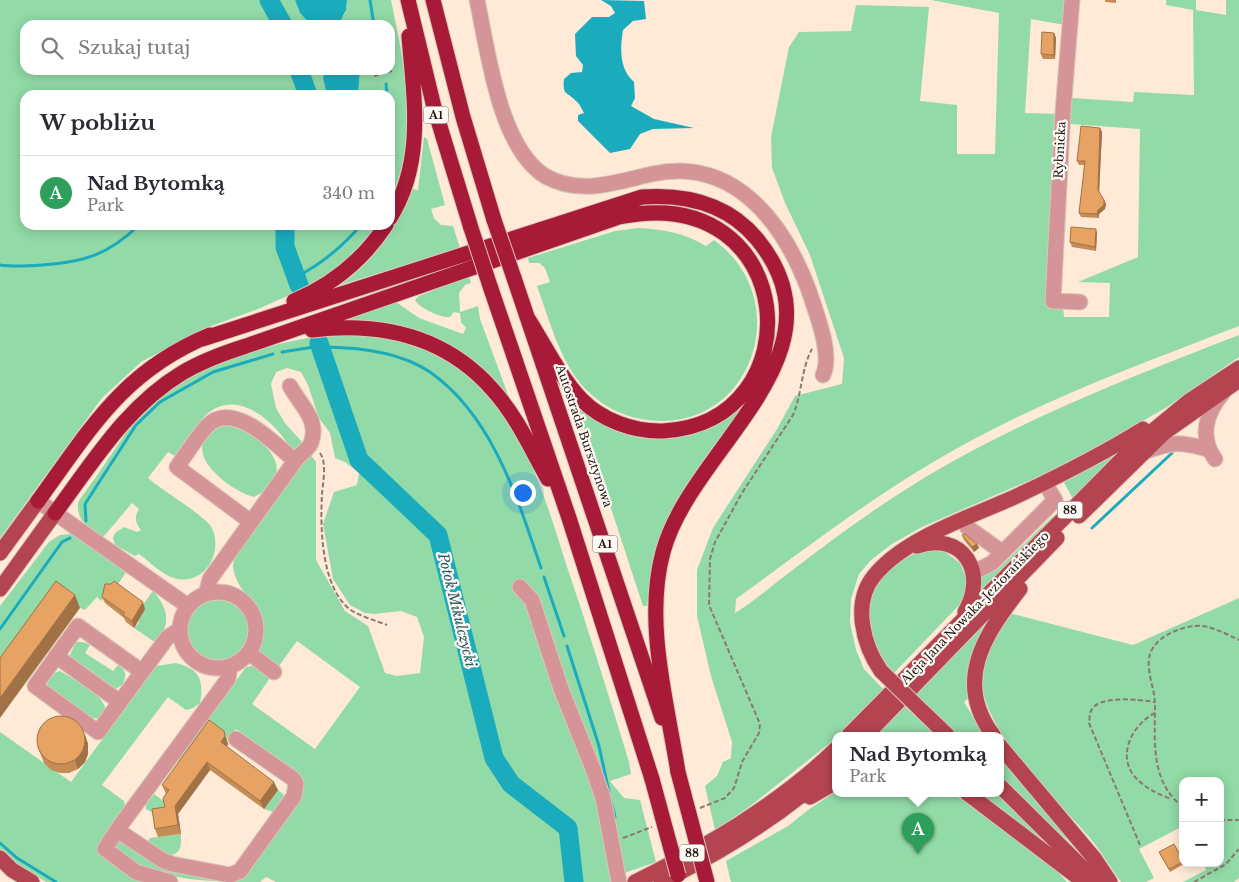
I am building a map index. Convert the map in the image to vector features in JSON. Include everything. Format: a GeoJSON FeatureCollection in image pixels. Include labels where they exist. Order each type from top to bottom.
{"type":"FeatureCollection","features":[{"type":"Feature","properties":{"kind":"highway"},"geometry":{"type":"LineString","coordinates":[[395,207],[411,170],[416,125],[407,0]]}},
{"type":"Feature","properties":{"kind":"highway","name":"A1"},"geometry":{"type":"LineString","coordinates":[[407,0],[434,107],[471,228],[569,518],[652,779],[680,882]]}},
{"type":"Feature","properties":{"kind":"highway","name":"Autostrada Bursztynowa"},"geometry":{"type":"LineString","coordinates":[[433,0],[460,108],[494,220],[630,619],[678,772],[707,882]]}},
{"type":"Feature","properties":{"kind":"highway"},"geometry":{"type":"LineString","coordinates":[[202,339],[642,197],[665,195],[704,202],[750,230],[768,253],[781,280],[786,305],[786,328],[778,362],[763,391],[690,491],[663,551],[657,580],[654,613],[678,772]]}},
{"type":"Feature","properties":{"kind":"highway"},"geometry":{"type":"LineString","coordinates":[[55,513],[114,432],[137,408],[183,372],[213,358],[578,230],[644,212],[669,212],[694,218],[720,230],[736,244],[752,263],[763,286],[768,305],[769,330],[763,358],[750,384],[731,404],[709,421],[680,430],[650,431],[621,425],[595,410],[580,398],[527,317]]}},
{"type":"Feature","properties":{"kind":"highway"},"geometry":{"type":"LineString","coordinates":[[38,501],[120,393],[162,359],[202,339],[308,295],[331,282],[354,264],[383,230]]}},
{"type":"Feature","properties":{"kind":"highway"},"geometry":{"type":"LineString","coordinates":[[286,333],[339,327],[367,327],[393,331],[420,339],[446,352],[472,370],[492,388],[511,413],[569,518]]}},
{"type":"Feature","properties":{"kind":"main road","name":"Aleja Jana Nowaka-Jeziorańskiego"},"geometry":{"type":"LineString","coordinates":[[852,732],[1138,442],[1189,401],[1239,368]]}},
{"type":"Feature","properties":{"kind":"main road","name":"Aleja Jana Nowaka-Jeziorańskiego"},"geometry":{"type":"LineString","coordinates":[[869,732],[1062,533],[1144,452],[1165,432],[1236,382]]}},
{"type":"Feature","properties":{"kind":"main road"},"geometry":{"type":"LineString","coordinates":[[944,732],[881,671],[870,655],[864,638],[862,619],[864,598],[872,577],[902,552],[931,534],[1046,482],[1110,450],[1189,401]]}},
{"type":"Feature","properties":{"kind":"main road"},"geometry":{"type":"LineString","coordinates":[[0,553],[38,501]]}},
{"type":"Feature","properties":{"kind":"main road"},"geometry":{"type":"LineString","coordinates":[[0,589],[55,513]]}},
{"type":"Feature","properties":{"kind":"main road"},"geometry":{"type":"LineString","coordinates":[[990,732],[984,723],[975,695],[974,678],[979,651],[998,618],[1062,533]]}},
{"type":"Feature","properties":{"kind":"main road"},"geometry":{"type":"LineString","coordinates":[[902,552],[927,543],[942,543],[962,554],[974,572],[975,583],[972,599],[958,625]]}},
{"type":"Feature","properties":{"kind":"main road"},"geometry":{"type":"LineString","coordinates":[[1004,751],[1094,858],[1110,882]]}},
{"type":"Feature","properties":{"kind":"main road","name":"88"},"geometry":{"type":"LineString","coordinates":[[635,882],[688,856],[746,820],[816,768],[832,753]]}},
{"type":"Feature","properties":{"kind":"main road","name":"88"},"geometry":{"type":"LineString","coordinates":[[661,882],[694,866],[755,829],[832,768]]}},
{"type":"Feature","properties":{"kind":"main road"},"geometry":{"type":"LineString","coordinates":[[755,829],[832,784]]}},
{"type":"Feature","properties":{"kind":"main road"},"geometry":{"type":"LineString","coordinates":[[1004,790],[1098,882]]}},
{"type":"Feature","properties":{"kind":"main road"},"geometry":{"type":"LineString","coordinates":[[972,797],[1084,882]]}},
{"type":"Feature","properties":{"kind":"main road"},"geometry":{"type":"LineString","coordinates":[[0,858],[12,870],[32,882]]}},
{"type":"Feature","properties":{"kind":"street"},"geometry":{"type":"LineString","coordinates":[[476,0],[502,110],[513,139],[527,161],[546,176],[566,185],[594,187],[676,171],[698,173],[726,183],[749,197],[770,216],[800,269],[815,310],[827,357],[827,366],[823,375]]}},
{"type":"Feature","properties":{"kind":"street","name":"Rybnicka"},"geometry":{"type":"LineString","coordinates":[[1072,0],[1062,111],[1053,301],[1080,302]]}},
{"type":"Feature","properties":{"kind":"street"},"geometry":{"type":"LineString","coordinates":[[1144,452],[1164,445],[1184,442],[1211,454],[1207,418],[1214,404],[1236,382]]}},
{"type":"Feature","properties":{"kind":"street"},"geometry":{"type":"LineString","coordinates":[[206,594],[210,579],[295,461],[310,445],[314,427],[310,415],[298,401],[290,386]]}},
{"type":"Feature","properties":{"kind":"street"},"geometry":{"type":"LineString","coordinates":[[251,522],[177,467],[208,425],[218,418],[230,418],[251,425],[295,461]]}},
{"type":"Feature","properties":{"kind":"street"},"geometry":{"type":"LineString","coordinates":[[974,572],[992,563],[1055,500],[1046,482]]}},
{"type":"Feature","properties":{"kind":"street"},"geometry":{"type":"LineString","coordinates":[[38,501],[188,606]]}},
{"type":"Feature","properties":{"kind":"street"},"geometry":{"type":"LineString","coordinates":[[964,520],[968,527],[1002,552]]}},
{"type":"Feature","properties":{"kind":"street"},"geometry":{"type":"LineString","coordinates":[[221,564],[230,594]]}},
{"type":"Feature","properties":{"kind":"street"},"geometry":{"type":"LineString","coordinates":[[520,587],[532,600],[561,689],[603,798],[620,882]]}},
{"type":"Feature","properties":{"kind":"street"},"geometry":{"type":"LineString","coordinates":[[218,592],[230,594],[247,607],[256,626],[255,640],[249,653],[230,667],[208,667],[200,664],[186,652],[181,641],[181,621],[188,606],[206,594],[218,592]]}},
{"type":"Feature","properties":{"kind":"street"},"geometry":{"type":"LineString","coordinates":[[141,671],[78,626],[35,686],[98,732],[167,638],[180,629]]}},
{"type":"Feature","properties":{"kind":"street"},"geometry":{"type":"LineString","coordinates":[[157,652],[186,652]]}},
{"type":"Feature","properties":{"kind":"street"},"geometry":{"type":"LineString","coordinates":[[249,653],[274,672]]}},
{"type":"Feature","properties":{"kind":"street"},"geometry":{"type":"LineString","coordinates":[[56,656],[120,702]]}},
{"type":"Feature","properties":{"kind":"street"},"geometry":{"type":"LineString","coordinates":[[208,667],[213,697]]}},
{"type":"Feature","properties":{"kind":"street"},"geometry":{"type":"LineString","coordinates":[[170,882],[136,872],[105,850],[213,697],[228,679],[230,667]]}},
{"type":"Feature","properties":{"kind":"street"},"geometry":{"type":"LineString","coordinates":[[118,830],[162,860],[172,864],[230,875],[240,871],[294,796],[296,783],[292,778],[236,739]]}},
{"type":"Feature","properties":{"kind":"path"},"geometry":{"type":"LineString","coordinates":[[699,808],[724,798],[734,788],[742,762],[759,733],[760,724],[709,604],[710,559],[715,542],[738,500],[793,415],[798,402],[805,366],[812,347]]}},
{"type":"Feature","properties":{"kind":"path"},"geometry":{"type":"LineString","coordinates":[[310,445],[322,454],[324,474],[322,500],[323,554],[336,594],[353,612],[387,625]]}},
{"type":"Feature","properties":{"kind":"path"},"geometry":{"type":"LineString","coordinates":[[1172,799],[1159,774],[1156,756],[1155,702],[1148,658],[1152,649],[1164,636],[1186,628],[1201,626],[1239,640]]}},
{"type":"Feature","properties":{"kind":"path"},"geometry":{"type":"LineString","coordinates":[[1140,845],[1089,723],[1090,711],[1096,705],[1114,700],[1155,702]]}},
{"type":"Feature","properties":{"kind":"path"},"geometry":{"type":"LineString","coordinates":[[1155,713],[1143,719],[1132,733],[1128,748],[1128,766],[1142,784],[1155,793],[1172,799],[1179,804]]}},
{"type":"Feature","properties":{"kind":"path"},"geometry":{"type":"LineString","coordinates":[[1224,820],[1239,820]]}},
{"type":"Feature","properties":{"kind":"path"},"geometry":{"type":"LineString","coordinates":[[612,842],[655,825]]}},
{"type":"Feature","properties":{"kind":"path"},"geometry":{"type":"LineString","coordinates":[[1194,882],[1226,864],[1239,849]]}},
{"type":"Feature","properties":{"kind":"green space"},"geometry":{"type":"Polygon","coordinates":[[[0,0],[295,0],[300,13],[306,20],[20,20],[20,75],[324,75],[326,90],[20,90],[20,230],[372,230],[358,250],[317,283],[258,309],[203,329],[141,362],[102,398],[0,538],[0,0]]]}},
{"type":"Feature","properties":{"kind":"green space"},"geometry":{"type":"Polygon","coordinates":[[[347,0],[391,0],[395,20],[339,20],[346,10],[347,0]]]}},
{"type":"Feature","properties":{"kind":"green space"},"geometry":{"type":"Polygon","coordinates":[[[931,0],[1068,0],[1065,25],[1031,19],[1025,113],[1059,114],[1049,306],[1063,306],[1064,317],[1109,317],[1110,283],[1078,282],[1138,257],[1140,129],[1070,124],[1072,98],[1133,102],[1134,92],[1194,95],[1193,10],[1166,5],[1166,0],[1196,0],[1196,10],[1226,15],[1226,0],[1239,0],[1239,326],[1084,387],[971,440],[858,510],[809,545],[736,599],[735,613],[883,504],[937,470],[979,447],[1063,406],[1239,335],[1239,357],[1167,407],[1074,461],[922,527],[892,544],[871,560],[859,574],[851,599],[850,622],[856,650],[864,669],[885,691],[844,732],[832,732],[832,741],[749,807],[715,830],[705,786],[717,776],[723,762],[731,758],[732,742],[711,676],[697,616],[697,570],[713,528],[777,429],[795,396],[842,384],[844,358],[810,255],[785,203],[772,168],[771,137],[789,47],[799,32],[851,31],[856,5],[929,7],[920,101],[957,105],[957,154],[995,154],[999,13],[931,0]]]}},
{"type":"Feature","properties":{"kind":"green space"},"geometry":{"type":"Polygon","coordinates":[[[395,20],[405,76],[407,126],[405,150],[395,186],[395,90],[358,90],[360,75],[395,75],[395,20]]]}},
{"type":"Feature","properties":{"kind":"green space"},"geometry":{"type":"Polygon","coordinates":[[[424,137],[427,139],[445,205],[431,209],[434,218],[441,225],[453,226],[460,248],[340,285],[364,265],[384,242],[391,230],[395,230],[395,224],[413,189],[418,190],[424,137]]]}},
{"type":"Feature","properties":{"kind":"green space"},"geometry":{"type":"Polygon","coordinates":[[[638,228],[673,232],[706,246],[714,240],[739,265],[753,295],[757,327],[751,357],[736,385],[714,406],[684,418],[648,420],[628,416],[602,403],[580,383],[560,349],[537,286],[550,282],[545,268],[539,263],[529,263],[528,258],[615,231],[638,228]]]}},
{"type":"Feature","properties":{"kind":"green space"},"geometry":{"type":"Polygon","coordinates":[[[469,276],[471,283],[465,285],[459,293],[460,312],[478,306],[480,319],[510,400],[436,339],[400,326],[345,319],[396,302],[419,318],[463,334],[466,328],[461,322],[460,313],[454,312],[450,317],[441,316],[425,309],[415,300],[419,296],[469,276]]]}},
{"type":"Feature","properties":{"kind":"green space"},"geometry":{"type":"Polygon","coordinates":[[[336,333],[389,338],[413,345],[438,356],[463,370],[482,386],[512,425],[544,495],[629,762],[631,774],[610,781],[624,798],[640,800],[656,862],[613,877],[611,882],[276,882],[266,877],[260,882],[202,880],[164,874],[129,860],[114,849],[119,836],[163,866],[236,879],[299,777],[294,770],[236,729],[229,741],[212,729],[179,763],[178,760],[246,667],[252,666],[270,678],[252,704],[315,749],[360,687],[297,641],[279,666],[260,653],[263,623],[257,608],[235,576],[233,567],[235,558],[242,545],[305,456],[310,454],[316,462],[316,560],[345,611],[368,626],[385,673],[397,676],[420,673],[424,637],[417,617],[401,611],[365,613],[350,605],[333,579],[323,524],[334,492],[357,485],[359,473],[345,462],[335,458],[330,433],[319,418],[308,385],[301,372],[287,368],[276,372],[271,384],[276,408],[285,423],[302,442],[293,453],[278,431],[267,420],[243,406],[230,405],[217,408],[205,416],[175,456],[168,452],[148,478],[202,517],[212,528],[215,538],[213,558],[202,573],[194,578],[184,580],[174,578],[160,571],[139,554],[135,556],[115,545],[113,538],[115,533],[124,527],[137,532],[141,530],[136,520],[139,509],[132,503],[102,537],[84,523],[79,514],[78,502],[120,443],[131,424],[158,400],[180,384],[229,360],[255,351],[282,343],[336,333]]]}},
{"type":"Feature","properties":{"kind":"green space"},"geometry":{"type":"Polygon","coordinates":[[[750,395],[690,480],[669,515],[656,552],[647,606],[643,606],[606,493],[607,488],[574,402],[595,418],[617,430],[640,437],[664,439],[687,435],[709,427],[731,414],[750,395]]]}},
{"type":"Feature","properties":{"kind":"green space"},"geometry":{"type":"Polygon","coordinates":[[[226,425],[252,436],[272,454],[276,465],[276,476],[269,487],[254,497],[229,485],[217,475],[208,465],[203,454],[203,443],[210,433],[226,425]]]}},
{"type":"Feature","properties":{"kind":"green space"},"geometry":{"type":"Polygon","coordinates":[[[1114,454],[1114,456],[1073,499],[1062,479],[1114,454]]]}},
{"type":"Feature","properties":{"kind":"green space"},"geometry":{"type":"Polygon","coordinates":[[[1053,516],[1052,520],[979,595],[982,574],[998,569],[1053,516]]]}},
{"type":"Feature","properties":{"kind":"green space"},"geometry":{"type":"Polygon","coordinates":[[[71,534],[126,572],[117,586],[114,584],[101,601],[97,597],[85,610],[80,608],[0,678],[0,606],[49,542],[60,535],[71,534]]]}},
{"type":"Feature","properties":{"kind":"green space"},"geometry":{"type":"Polygon","coordinates":[[[926,549],[945,552],[960,563],[967,580],[963,601],[894,673],[880,656],[871,637],[868,619],[870,602],[877,585],[889,570],[906,558],[926,549]]]}},
{"type":"Feature","properties":{"kind":"green space"},"geometry":{"type":"Polygon","coordinates":[[[153,591],[165,610],[166,617],[164,629],[156,643],[134,628],[139,622],[137,620],[142,606],[153,591]]]}},
{"type":"Feature","properties":{"kind":"green space"},"geometry":{"type":"Polygon","coordinates":[[[1239,598],[1239,878],[1234,882],[1183,882],[1206,870],[1205,867],[1224,867],[1224,777],[1179,777],[1179,828],[1139,849],[1154,878],[1146,882],[1121,882],[1081,827],[1022,762],[991,714],[983,691],[983,669],[994,641],[1009,613],[1133,645],[1239,598]]]}},
{"type":"Feature","properties":{"kind":"green space"},"geometry":{"type":"Polygon","coordinates":[[[218,600],[230,603],[240,609],[246,619],[249,631],[246,643],[240,653],[230,659],[218,662],[206,659],[196,653],[190,643],[187,631],[190,619],[196,609],[206,603],[218,600]]]}},
{"type":"Feature","properties":{"kind":"green space"},"geometry":{"type":"Polygon","coordinates":[[[987,618],[989,620],[979,639],[969,667],[968,698],[964,702],[982,732],[955,732],[916,694],[987,618]]]}},
{"type":"Feature","properties":{"kind":"green space"},"geometry":{"type":"Polygon","coordinates":[[[76,642],[90,645],[85,653],[113,671],[118,665],[121,667],[125,674],[122,685],[116,689],[110,688],[69,657],[76,642]]]}},
{"type":"Feature","properties":{"kind":"green space"},"geometry":{"type":"Polygon","coordinates":[[[176,663],[184,665],[195,672],[198,677],[201,688],[200,703],[186,710],[168,697],[102,785],[124,801],[125,806],[101,850],[156,882],[46,882],[9,859],[0,850],[0,732],[71,782],[156,666],[176,663]]]}},
{"type":"Feature","properties":{"kind":"green space"},"geometry":{"type":"Polygon","coordinates":[[[60,671],[88,688],[100,698],[106,711],[100,719],[88,717],[47,689],[50,677],[60,671]]]}},
{"type":"Feature","properties":{"kind":"green space"},"geometry":{"type":"Polygon","coordinates":[[[903,705],[933,732],[880,732],[903,705]]]}},
{"type":"Feature","properties":{"kind":"green space"},"geometry":{"type":"Polygon","coordinates":[[[1004,761],[1086,858],[1004,780],[1004,761]]]}},
{"type":"Feature","properties":{"kind":"green space"},"geometry":{"type":"Polygon","coordinates":[[[278,790],[283,794],[284,798],[274,812],[264,809],[278,790]]]}},
{"type":"Feature","properties":{"kind":"green space"},"geometry":{"type":"Polygon","coordinates":[[[154,794],[168,804],[155,814],[146,809],[146,804],[154,794]]]}},
{"type":"Feature","properties":{"kind":"green space"},"geometry":{"type":"Polygon","coordinates":[[[832,794],[832,797],[958,797],[1056,870],[1067,882],[731,882],[726,861],[788,826],[832,794]]]}},
{"type":"Feature","properties":{"kind":"green space"},"geometry":{"type":"Polygon","coordinates":[[[980,797],[1001,797],[1075,867],[980,797]]]}},
{"type":"Feature","properties":{"kind":"green space"},"geometry":{"type":"Polygon","coordinates":[[[181,834],[179,851],[173,855],[169,856],[147,843],[150,838],[181,834]]]}},
{"type":"Feature","properties":{"kind":"water"},"geometry":{"type":"Polygon","coordinates":[[[295,0],[347,0],[346,10],[341,20],[306,20],[300,13],[295,0]]]}},
{"type":"Feature","properties":{"kind":"water"},"geometry":{"type":"Polygon","coordinates":[[[601,0],[644,1],[646,19],[633,21],[623,30],[622,37],[623,65],[634,82],[635,98],[631,106],[654,119],[694,128],[653,129],[640,134],[630,149],[610,153],[578,121],[578,115],[584,113],[578,103],[566,93],[564,79],[571,73],[582,72],[583,65],[576,56],[575,34],[592,17],[609,17],[615,13],[611,6],[601,0]]]}},
{"type":"Feature","properties":{"kind":"water"},"geometry":{"type":"Polygon","coordinates":[[[324,75],[360,75],[358,90],[326,90],[324,75]]]}},
{"type":"Feature","properties":{"kind":"building"},"geometry":{"type":"Polygon","coordinates":[[[1042,32],[1054,33],[1054,55],[1041,54],[1042,32]]]}},
{"type":"Feature","properties":{"kind":"building"},"geometry":{"type":"Polygon","coordinates":[[[1081,126],[1100,128],[1098,190],[1104,200],[1104,205],[1098,210],[1097,214],[1079,213],[1085,161],[1077,161],[1081,126]]]}},
{"type":"Feature","properties":{"kind":"building"},"geometry":{"type":"Polygon","coordinates":[[[1071,227],[1096,229],[1095,247],[1070,242],[1071,227]]]}},
{"type":"Feature","properties":{"kind":"building"},"geometry":{"type":"Polygon","coordinates":[[[965,534],[977,544],[972,547],[962,535],[965,534]]]}},
{"type":"Feature","properties":{"kind":"building"},"geometry":{"type":"Polygon","coordinates":[[[56,581],[75,595],[0,698],[0,658],[56,581]]]}},
{"type":"Feature","properties":{"kind":"building"},"geometry":{"type":"Polygon","coordinates":[[[114,581],[143,602],[132,621],[123,615],[125,613],[102,597],[105,584],[111,584],[114,581]]]}},
{"type":"Feature","properties":{"kind":"building"},"geometry":{"type":"Polygon","coordinates":[[[61,716],[70,718],[78,723],[83,731],[85,740],[83,749],[78,757],[70,762],[61,764],[52,762],[44,757],[39,749],[37,740],[39,731],[44,723],[52,718],[61,716]]]}},
{"type":"Feature","properties":{"kind":"building"},"geometry":{"type":"Polygon","coordinates":[[[209,720],[224,731],[225,736],[221,742],[274,782],[260,801],[207,762],[175,806],[178,825],[155,829],[152,809],[165,807],[163,798],[169,790],[162,785],[209,720]]]}},
{"type":"Feature","properties":{"kind":"building"},"geometry":{"type":"Polygon","coordinates":[[[1174,844],[1179,853],[1179,864],[1169,869],[1159,852],[1174,844]]]}},
{"type":"Feature","properties":{"kind":"waterway","name":"Potok Mikulczycki"},"geometry":{"type":"LineString","coordinates":[[269,0],[280,20]]}},
{"type":"Feature","properties":{"kind":"waterway"},"geometry":{"type":"LineString","coordinates":[[370,0],[373,20]]}},
{"type":"Feature","properties":{"kind":"waterway","name":"Potok Mikulczycki"},"geometry":{"type":"LineString","coordinates":[[301,75],[306,90]]}},
{"type":"Feature","properties":{"kind":"waterway"},"geometry":{"type":"LineString","coordinates":[[386,84],[387,90]]}},
{"type":"Feature","properties":{"kind":"waterway"},"geometry":{"type":"LineString","coordinates":[[0,265],[57,264],[83,259],[106,250],[134,230]]}},
{"type":"Feature","properties":{"kind":"waterway","name":"Potok Mikulczycki"},"geometry":{"type":"LineString","coordinates":[[285,230],[285,247],[299,285]]}},
{"type":"Feature","properties":{"kind":"waterway"},"geometry":{"type":"LineString","coordinates":[[296,277],[331,254],[356,230]]}},
{"type":"Feature","properties":{"kind":"waterway","name":"Potok Mikulczycki"},"geometry":{"type":"LineString","coordinates":[[319,343],[359,460],[438,535],[494,758],[511,784],[568,828],[574,882]]}},
{"type":"Feature","properties":{"kind":"waterway"},"geometry":{"type":"LineString","coordinates":[[282,352],[320,346]]}},
{"type":"Feature","properties":{"kind":"waterway"},"geometry":{"type":"LineString","coordinates":[[320,347],[363,349],[405,359],[430,372],[452,390],[487,435],[523,515],[541,568]]}},
{"type":"Feature","properties":{"kind":"waterway"},"geometry":{"type":"LineString","coordinates":[[86,521],[85,504],[136,425],[160,402],[213,372],[273,354]]}},
{"type":"Feature","properties":{"kind":"waterway"},"geometry":{"type":"LineString","coordinates":[[1092,528],[1172,453]]}},
{"type":"Feature","properties":{"kind":"waterway"},"geometry":{"type":"LineString","coordinates":[[0,629],[62,542],[70,538]]}},
{"type":"Feature","properties":{"kind":"waterway"},"geometry":{"type":"LineString","coordinates":[[544,577],[564,636]]}},
{"type":"Feature","properties":{"kind":"waterway"},"geometry":{"type":"LineString","coordinates":[[567,646],[599,746],[609,792]]}},
{"type":"Feature","properties":{"kind":"waterway"},"geometry":{"type":"LineString","coordinates":[[610,798],[615,817]]}},
{"type":"Feature","properties":{"kind":"waterway"},"geometry":{"type":"LineString","coordinates":[[0,843],[17,858],[56,882]]}},
{"type":"Feature","properties":{"kind":"place","name":"Nad Bytomką"},"geometry":{"type":"Point","coordinates":[918,854]}}]}
